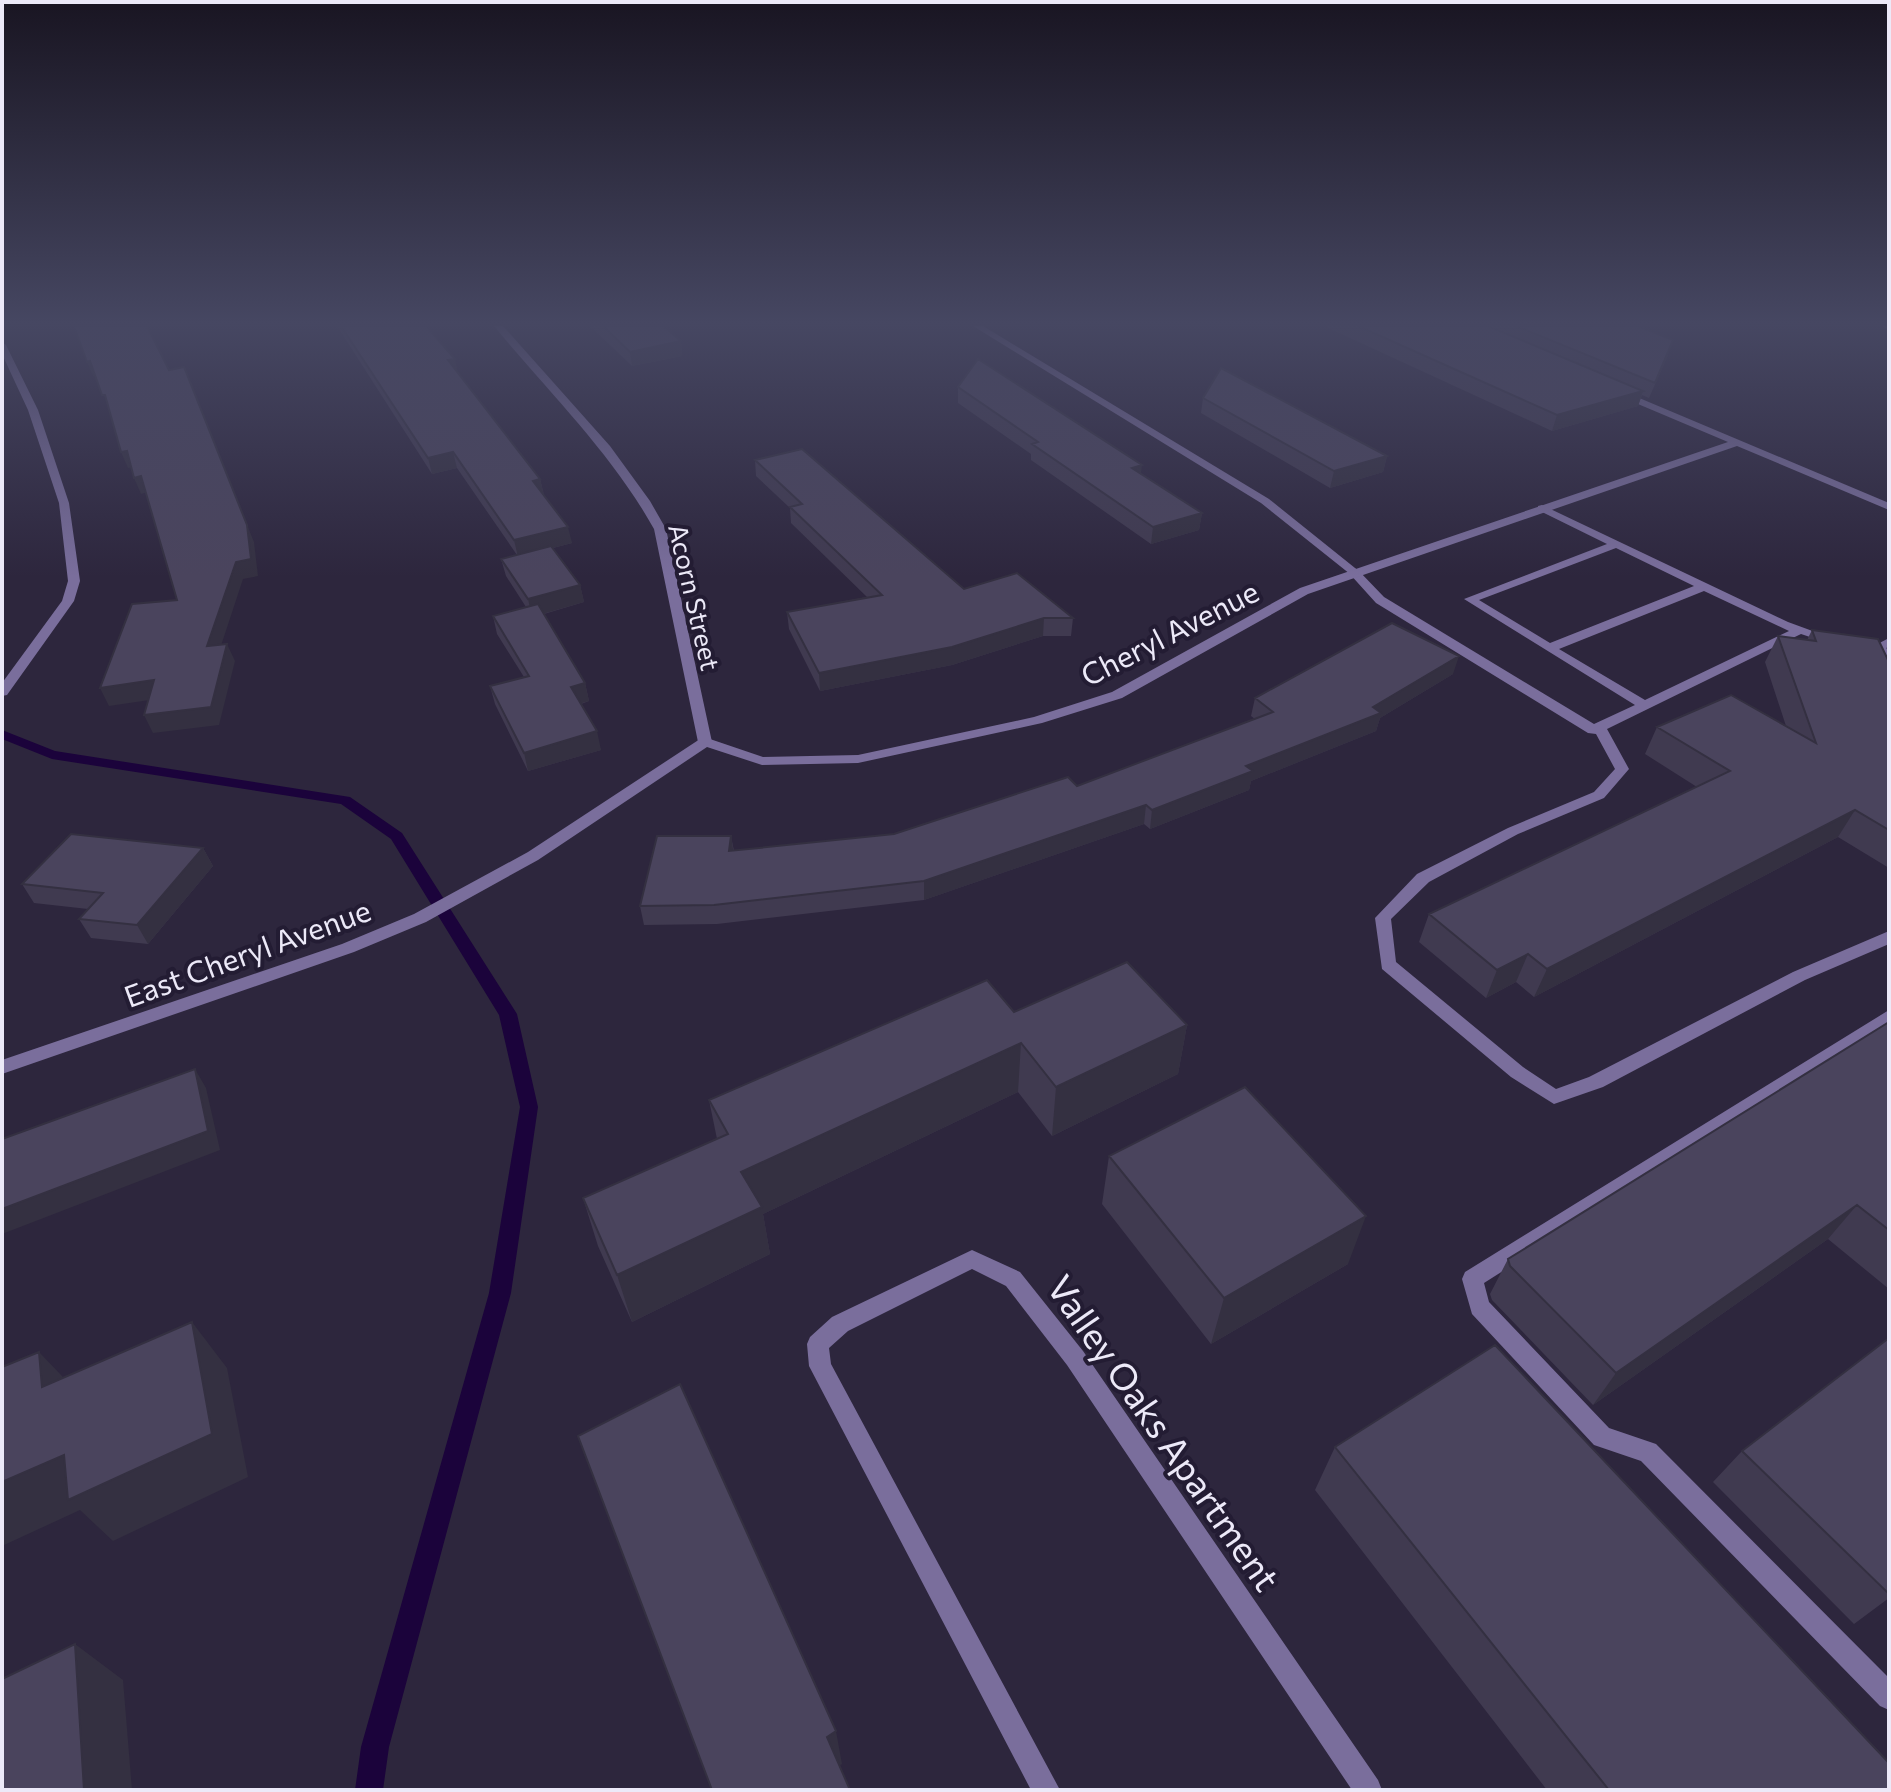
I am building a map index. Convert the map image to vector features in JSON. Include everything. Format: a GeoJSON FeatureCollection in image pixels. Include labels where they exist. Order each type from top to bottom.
{"type":"FeatureCollection","features":[{"type":"Feature","properties":{"kind":"street"},"geometry":{"type":"LineString","coordinates":[[2,692],[68,601],[74,581],[64,503],[33,410]]}},
{"type":"Feature","properties":{"kind":"street","name":"Acorn Street"},"geometry":{"type":"LineString","coordinates":[[573,410],[645,499],[660,529],[705,742]]}},
{"type":"Feature","properties":{"kind":"street"},"geometry":{"type":"LineString","coordinates":[[1115,410],[1265,501],[1354,572],[1380,600],[1593,730],[1798,631]]}},
{"type":"Feature","properties":{"kind":"street"},"geometry":{"type":"LineString","coordinates":[[1659,410],[1889,507]]}},
{"type":"Feature","properties":{"kind":"street","name":"Cheryl Avenue"},"geometry":{"type":"LineString","coordinates":[[705,742],[762,761],[858,759],[1037,720],[1117,695],[1304,591],[1736,443]]}},
{"type":"Feature","properties":{"kind":"street"},"geometry":{"type":"LineString","coordinates":[[1542,508],[1798,631],[1843,643]]}},
{"type":"Feature","properties":{"kind":"street"},"geometry":{"type":"LineString","coordinates":[[1617,544],[1470,599],[1645,705]]}},
{"type":"Feature","properties":{"kind":"street"},"geometry":{"type":"LineString","coordinates":[[1549,648],[1705,586]]}},
{"type":"Feature","properties":{"kind":"street"},"geometry":{"type":"LineString","coordinates":[[1599,727],[1622,769],[1599,795],[1513,831],[1423,878],[1383,918],[1388,965],[1517,1072],[1554,1097],[1596,1082],[1799,976],[1889,937]]}},
{"type":"Feature","properties":{"kind":"street","name":"East Cheryl Avenue"},"geometry":{"type":"LineString","coordinates":[[2,1067],[348,948],[420,918],[533,856],[705,742]]}},
{"type":"Feature","properties":{"kind":"street"},"geometry":{"type":"LineString","coordinates":[[1889,1017],[1472,1279],[1480,1307],[1602,1437],[1648,1452],[1889,1697]]}},
{"type":"Feature","properties":{"kind":"street","name":"Valley Oaks Apartment"},"geometry":{"type":"LineString","coordinates":[[1046,1790],[820,1366],[818,1344],[840,1324],[972,1259],[1013,1279],[1075,1358],[1368,1790]]}},
{"type":"Feature","properties":{"kind":"building"},"geometry":{"type":"Polygon","coordinates":[[[109,410],[201,410],[247,525],[251,559],[236,562],[207,646],[227,644],[211,707],[144,715],[154,680],[100,688],[132,604],[177,600],[141,476],[134,478],[127,451],[121,452],[109,410]]]}},
{"type":"Feature","properties":{"kind":"building"},"geometry":{"type":"Polygon","coordinates":[[[396,410],[486,410],[540,479],[533,481],[568,527],[514,540],[453,452],[428,458],[396,410]]]}},
{"type":"Feature","properties":{"kind":"building"},"geometry":{"type":"Polygon","coordinates":[[[991,410],[1056,410],[1142,465],[1132,468],[1202,513],[1153,527],[1032,444],[1038,442],[991,410]]]}},
{"type":"Feature","properties":{"kind":"building"},"geometry":{"type":"Polygon","coordinates":[[[1224,410],[1300,410],[1387,456],[1334,471],[1224,410]]]}},
{"type":"Feature","properties":{"kind":"building"},"geometry":{"type":"Polygon","coordinates":[[[1545,410],[1576,410],[1557,415],[1545,410]]]}},
{"type":"Feature","properties":{"kind":"building"},"geometry":{"type":"Polygon","coordinates":[[[802,449],[964,589],[1017,573],[1073,618],[1044,618],[952,647],[819,673],[787,612],[882,595],[790,507],[802,504],[755,460],[802,449]]]}},
{"type":"Feature","properties":{"kind":"building"},"geometry":{"type":"Polygon","coordinates":[[[551,546],[580,585],[528,599],[501,559],[551,546]]]}},
{"type":"Feature","properties":{"kind":"building"},"geometry":{"type":"Polygon","coordinates":[[[538,604],[585,683],[571,687],[597,731],[524,753],[490,686],[529,676],[493,616],[538,604]]]}},
{"type":"Feature","properties":{"kind":"building"},"geometry":{"type":"Polygon","coordinates":[[[1392,623],[1459,656],[1373,707],[1381,713],[1246,766],[1253,771],[1152,810],[1146,805],[924,881],[714,905],[640,906],[657,836],[731,836],[729,851],[894,834],[1068,777],[1077,786],[1273,712],[1255,698],[1392,623]]]}},
{"type":"Feature","properties":{"kind":"building"},"geometry":{"type":"Polygon","coordinates":[[[1812,630],[1878,639],[1889,662],[1889,830],[1855,810],[1547,969],[1528,954],[1497,970],[1429,914],[1730,771],[1657,727],[1731,695],[1816,743],[1778,636],[1816,641],[1812,630]]]}},
{"type":"Feature","properties":{"kind":"building"},"geometry":{"type":"Polygon","coordinates":[[[71,834],[203,848],[137,925],[79,919],[103,893],[22,884],[71,834]]]}},
{"type":"Feature","properties":{"kind":"building"},"geometry":{"type":"Polygon","coordinates":[[[1127,962],[1187,1025],[1056,1087],[1021,1043],[741,1172],[762,1207],[617,1275],[583,1198],[728,1134],[709,1100],[987,980],[1014,1012],[1127,962]]]}},
{"type":"Feature","properties":{"kind":"building"},"geometry":{"type":"Polygon","coordinates":[[[1889,1022],[1889,1230],[1857,1205],[1616,1373],[1510,1266],[1508,1259],[1889,1022]]]}},
{"type":"Feature","properties":{"kind":"building"},"geometry":{"type":"Polygon","coordinates":[[[195,1069],[208,1131],[2,1209],[2,1139],[195,1069]]]}},
{"type":"Feature","properties":{"kind":"building"},"geometry":{"type":"Polygon","coordinates":[[[1245,1087],[1366,1216],[1224,1298],[1109,1156],[1245,1087]]]}},
{"type":"Feature","properties":{"kind":"building"},"geometry":{"type":"Polygon","coordinates":[[[192,1322],[212,1434],[68,1500],[64,1455],[2,1482],[2,1367],[39,1352],[42,1387],[192,1322]]]}},
{"type":"Feature","properties":{"kind":"building"},"geometry":{"type":"Polygon","coordinates":[[[1889,1338],[1889,1594],[1742,1451],[1889,1338]]]}},
{"type":"Feature","properties":{"kind":"building"},"geometry":{"type":"Polygon","coordinates":[[[1495,1345],[1889,1763],[1889,1790],[1609,1790],[1335,1447],[1495,1345]]]}},
{"type":"Feature","properties":{"kind":"building"},"geometry":{"type":"Polygon","coordinates":[[[680,1384],[836,1731],[827,1737],[850,1790],[712,1790],[578,1436],[680,1384]]]}},
{"type":"Feature","properties":{"kind":"building"},"geometry":{"type":"Polygon","coordinates":[[[75,1644],[84,1790],[2,1790],[2,1679],[75,1644]]]}},
{"type":"Feature","properties":{"kind":"waterway"},"geometry":{"type":"LineString","coordinates":[[2,734],[52,755],[345,800],[397,836],[508,1014],[529,1107],[500,1293],[375,1747],[369,1790]]}}]}
